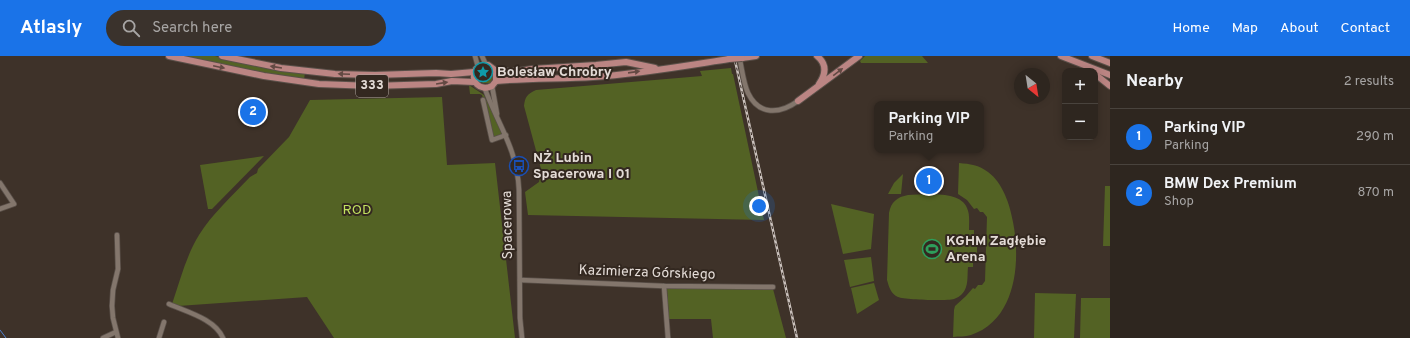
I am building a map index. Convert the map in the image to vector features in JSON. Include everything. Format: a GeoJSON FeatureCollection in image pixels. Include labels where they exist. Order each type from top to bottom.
{"type":"FeatureCollection","features":[{"type":"Feature","properties":{"kind":"main road","name":"333"},"geometry":{"type":"LineString","coordinates":[[169,56],[264,76],[319,84],[372,86],[436,84],[452,81],[474,82],[485,89]]}},
{"type":"Feature","properties":{"kind":"main road","name":"333"},"geometry":{"type":"LineString","coordinates":[[222,56],[285,69],[341,74],[451,74],[476,69],[486,65]]}},
{"type":"Feature","properties":{"kind":"main road"},"geometry":{"type":"LineString","coordinates":[[485,89],[494,83],[520,79],[534,80],[593,77],[756,56]]}},
{"type":"Feature","properties":{"kind":"main road"},"geometry":{"type":"LineString","coordinates":[[816,87],[824,77],[825,70],[823,62],[817,56]]}},
{"type":"Feature","properties":{"kind":"main road"},"geometry":{"type":"LineString","coordinates":[[798,101],[858,56]]}},
{"type":"Feature","properties":{"kind":"main road"},"geometry":{"type":"LineString","coordinates":[[1062,56],[1110,75]]}},
{"type":"Feature","properties":{"kind":"main road"},"geometry":{"type":"LineString","coordinates":[[1092,56],[1110,63]]}},
{"type":"Feature","properties":{"kind":"main road"},"geometry":{"type":"LineString","coordinates":[[1096,56],[1110,59]]}},
{"type":"Feature","properties":{"kind":"main road"},"geometry":{"type":"LineString","coordinates":[[486,65],[496,71],[519,71],[596,66],[626,62],[658,69]]}},
{"type":"Feature","properties":{"kind":"main road"},"geometry":{"type":"LineString","coordinates":[[1076,62],[1086,68]]}},
{"type":"Feature","properties":{"kind":"main road"},"geometry":{"type":"LineString","coordinates":[[474,82],[476,69]]}},
{"type":"Feature","properties":{"kind":"main road"},"geometry":{"type":"LineString","coordinates":[[494,83],[496,71]]}},
{"type":"Feature","properties":{"kind":"main road"},"geometry":{"type":"LineString","coordinates":[[1098,76],[1110,86]]}},
{"type":"Feature","properties":{"kind":"street"},"geometry":{"type":"LineString","coordinates":[[475,56],[476,69]]}},
{"type":"Feature","properties":{"kind":"street"},"geometry":{"type":"LineString","coordinates":[[482,56],[486,65]]}},
{"type":"Feature","properties":{"kind":"street"},"geometry":{"type":"LineString","coordinates":[[740,57],[747,90],[758,106],[777,111],[786,109],[798,101]]}},
{"type":"Feature","properties":{"kind":"street","name":"Spacerowa"},"geometry":{"type":"LineString","coordinates":[[494,83],[497,115]]}},
{"type":"Feature","properties":{"kind":"street","name":"Spacerowa"},"geometry":{"type":"LineString","coordinates":[[485,89],[514,155],[518,179],[520,318],[522,338]]}},
{"type":"Feature","properties":{"kind":"street"},"geometry":{"type":"LineString","coordinates":[[483,100],[492,140],[506,136]]}},
{"type":"Feature","properties":{"kind":"street"},"geometry":{"type":"LineString","coordinates":[[0,183],[14,204],[0,209]]}},
{"type":"Feature","properties":{"kind":"street"},"geometry":{"type":"LineString","coordinates":[[117,235],[118,269],[113,290],[112,306],[113,318],[118,338]]}},
{"type":"Feature","properties":{"kind":"street","name":"Kazimierza Górskiego"},"geometry":{"type":"LineString","coordinates":[[520,280],[664,286],[773,287]]}},
{"type":"Feature","properties":{"kind":"street"},"geometry":{"type":"LineString","coordinates":[[664,286],[668,338]]}},
{"type":"Feature","properties":{"kind":"street"},"geometry":{"type":"LineString","coordinates":[[169,304],[211,323],[218,328],[223,338]]}},
{"type":"Feature","properties":{"kind":"street"},"geometry":{"type":"LineString","coordinates":[[159,338],[164,322]]}},
{"type":"Feature","properties":{"kind":"street"},"geometry":{"type":"LineString","coordinates":[[103,338],[116,332]]}},
{"type":"Feature","properties":{"kind":"green space"},"geometry":{"type":"Polygon","coordinates":[[[184,56],[215,56],[259,66],[305,73],[304,79],[252,71],[184,56]]]}},
{"type":"Feature","properties":{"kind":"green space"},"geometry":{"type":"Polygon","coordinates":[[[865,56],[922,56],[928,63],[861,63],[860,61],[865,56]]]}},
{"type":"Feature","properties":{"kind":"green space"},"geometry":{"type":"Polygon","coordinates":[[[731,68],[764,220],[528,215],[525,192],[539,182],[541,169],[524,106],[525,100],[530,93],[536,90],[702,76],[700,71],[731,68]]]}},
{"type":"Feature","properties":{"kind":"green space"},"geometry":{"type":"Polygon","coordinates":[[[481,69],[485,69],[493,74],[493,78],[490,83],[483,83],[476,78],[477,73],[481,69]]]}},
{"type":"Feature","properties":{"kind":"green space"},"geometry":{"type":"Polygon","coordinates":[[[469,85],[484,95],[501,131],[501,135],[493,136],[482,95],[470,94],[469,85]]]}},
{"type":"Feature","properties":{"kind":"green space","name":"ROD"},"geometry":{"type":"Polygon","coordinates":[[[442,97],[447,165],[495,163],[515,338],[334,338],[307,297],[178,306],[172,304],[190,251],[204,227],[250,177],[257,173],[258,169],[289,137],[310,100],[442,97]]]}},
{"type":"Feature","properties":{"kind":"green space"},"geometry":{"type":"Polygon","coordinates":[[[264,156],[212,209],[208,209],[200,165],[264,156]]]}},
{"type":"Feature","properties":{"kind":"green space"},"geometry":{"type":"Polygon","coordinates":[[[959,163],[974,165],[985,170],[998,182],[1002,188],[1012,215],[1016,254],[1012,288],[998,317],[986,327],[971,335],[953,337],[955,306],[973,288],[975,289],[978,285],[982,285],[985,281],[987,217],[977,208],[974,209],[967,200],[958,194],[959,163]]]}},
{"type":"Feature","properties":{"kind":"green space"},"geometry":{"type":"Polygon","coordinates":[[[903,174],[901,194],[888,194],[894,183],[903,174]]]}},
{"type":"Feature","properties":{"kind":"green space"},"geometry":{"type":"Polygon","coordinates":[[[1105,186],[1110,186],[1110,246],[1103,246],[1105,186]]]}},
{"type":"Feature","properties":{"kind":"green space","name":"KGHM Zagłębie Arena"},"geometry":{"type":"Polygon","coordinates":[[[932,194],[957,198],[963,202],[968,210],[969,230],[974,230],[974,244],[977,244],[977,253],[973,253],[973,267],[968,267],[966,288],[962,294],[954,299],[935,300],[902,298],[894,294],[890,288],[887,280],[889,213],[891,206],[895,201],[908,195],[932,194]]]}},
{"type":"Feature","properties":{"kind":"green space"},"geometry":{"type":"Polygon","coordinates":[[[831,204],[874,214],[871,249],[843,254],[831,204]]]}},
{"type":"Feature","properties":{"kind":"green space"},"geometry":{"type":"Polygon","coordinates":[[[871,257],[874,281],[850,287],[844,260],[871,257]]]}},
{"type":"Feature","properties":{"kind":"green space"},"geometry":{"type":"Polygon","coordinates":[[[874,283],[879,300],[857,314],[851,288],[874,283]]]}},
{"type":"Feature","properties":{"kind":"green space"},"geometry":{"type":"Polygon","coordinates":[[[667,288],[773,289],[786,338],[713,338],[711,319],[669,319],[667,288]]]}},
{"type":"Feature","properties":{"kind":"green space"},"geometry":{"type":"Polygon","coordinates":[[[1035,293],[1076,294],[1074,338],[1034,338],[1035,293]]]}},
{"type":"Feature","properties":{"kind":"green space"},"geometry":{"type":"Polygon","coordinates":[[[1081,298],[1110,298],[1110,338],[1080,338],[1081,298]]]}},
{"type":"Feature","properties":{"kind":"waterway"},"geometry":{"type":"LineString","coordinates":[[0,330],[6,338]]}},
{"type":"Feature","properties":{"kind":"railway"},"geometry":{"type":"LineString","coordinates":[[734,56],[797,338]]}},
{"type":"Feature","properties":{"kind":"place","name":"Bolesław Chrobry"},"geometry":{"type":"Point","coordinates":[483,72]}},
{"type":"Feature","properties":{"kind":"place","name":"BMW Dex Premium"},"geometry":{"type":"Point","coordinates":[253,112]}},
{"type":"Feature","properties":{"kind":"place","name":"NŻ Lubin Spacerowa I 01"},"geometry":{"type":"Point","coordinates":[519,166]}},
{"type":"Feature","properties":{"kind":"place","name":"Parking VIP"},"geometry":{"type":"Point","coordinates":[929,181]}},
{"type":"Feature","properties":{"kind":"place","name":"KGHM Zagłębie Arena"},"geometry":{"type":"Point","coordinates":[932,249]}}]}
